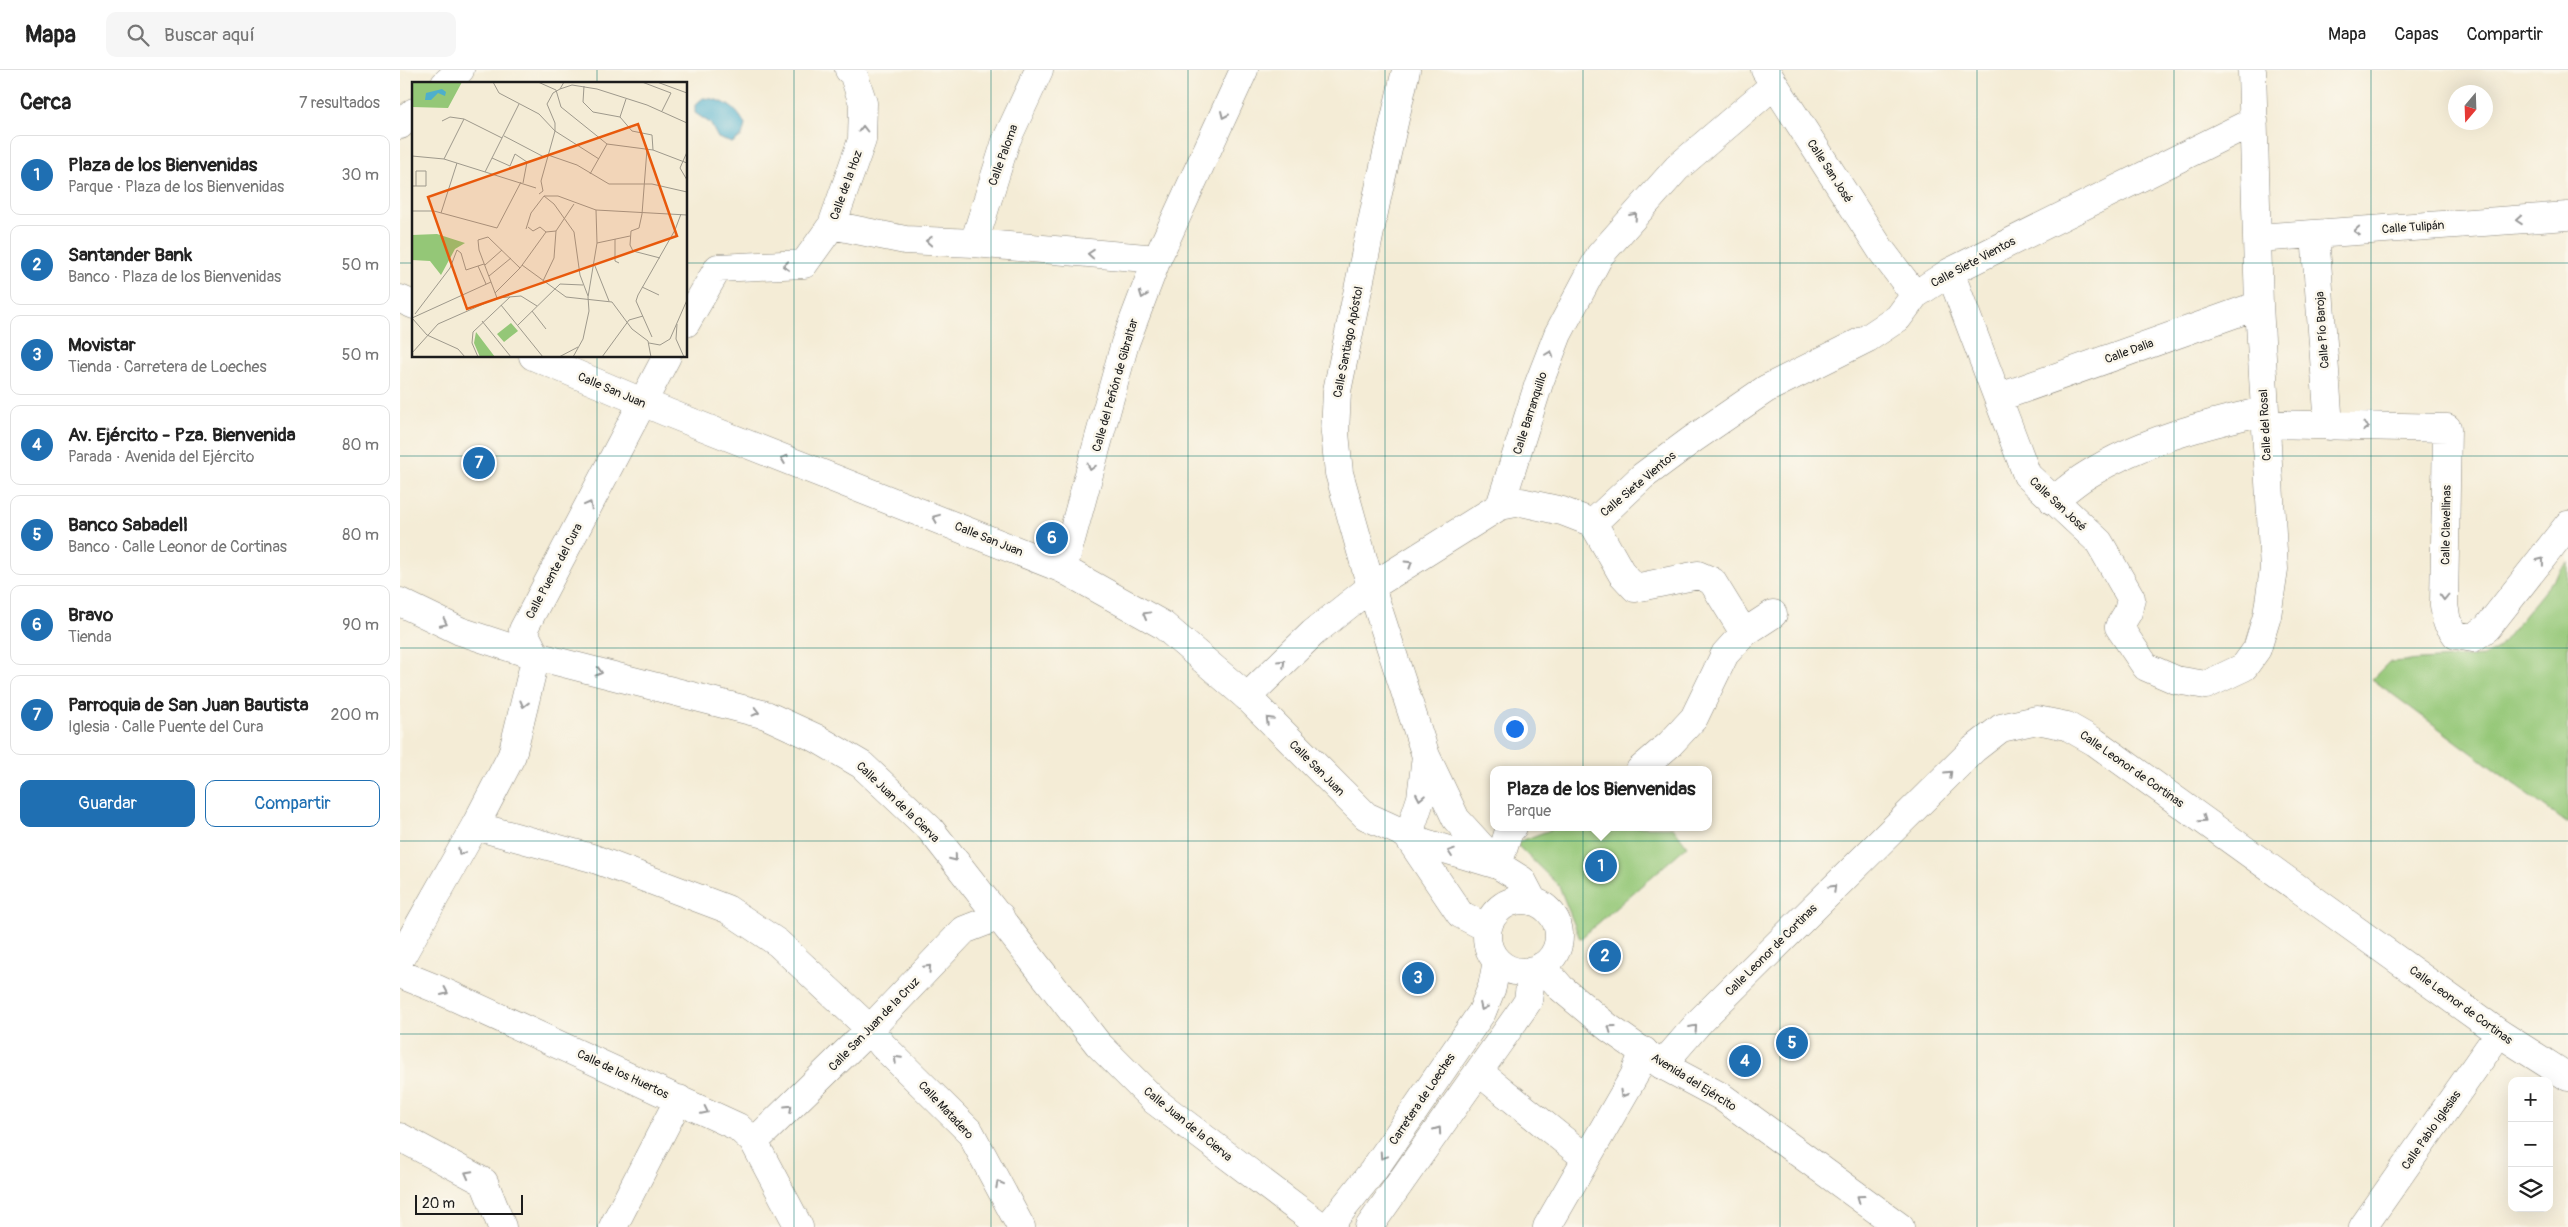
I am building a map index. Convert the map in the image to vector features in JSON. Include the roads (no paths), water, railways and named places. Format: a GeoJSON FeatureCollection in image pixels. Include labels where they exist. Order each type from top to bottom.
{"type":"FeatureCollection","features":[{"type":"Feature","properties":{"kind":"street"},"geometry":{"type":"LineString","coordinates":[[447,82],[460,70]]}},
{"type":"Feature","properties":{"kind":"street","name":"Calle de la Hoz"},"geometry":{"type":"LineString","coordinates":[[688,320],[718,268],[804,264],[832,225],[862,140],[863,103],[853,73],[849,70]]}},
{"type":"Feature","properties":{"kind":"street","name":"Calle Paloma"},"geometry":{"type":"LineString","coordinates":[[974,243],[1006,141],[1039,70]]}},
{"type":"Feature","properties":{"kind":"street","name":"Calle del Peñón de Gibraltar"},"geometry":{"type":"LineString","coordinates":[[1063,569],[1125,343],[1157,259],[1244,70]]}},
{"type":"Feature","properties":{"kind":"street","name":"Calle Santiago Apóstol"},"geometry":{"type":"LineString","coordinates":[[1406,70],[1337,390],[1335,433],[1339,473],[1371,587],[1426,756],[1456,819],[1498,865],[1522,880],[1533,901]]}},
{"type":"Feature","properties":{"kind":"street","name":"Calle del Rosal"},"geometry":{"type":"LineString","coordinates":[[2146,667],[2176,680],[2206,685],[2244,667],[2257,648],[2267,616],[2274,569],[2259,304],[2254,120],[2258,70]]}},
{"type":"Feature","properties":{"kind":"street","name":"Calle San José"},"geometry":{"type":"LineString","coordinates":[[1769,78],[1881,250],[1915,295]]}},
{"type":"Feature","properties":{"kind":"street","name":"Calle Barranquillo"},"geometry":{"type":"LineString","coordinates":[[1500,506],[1539,383],[1555,342],[1600,255],[1677,168],[1769,78]]}},
{"type":"Feature","properties":{"kind":"street"},"geometry":{"type":"LineString","coordinates":[[400,125],[412,114]]}},
{"type":"Feature","properties":{"kind":"street","name":"Calle Siete Vientos"},"geometry":{"type":"LineString","coordinates":[[1593,523],[1643,476],[1693,439],[1766,389],[1868,338],[1898,318],[1915,295],[1950,272],[2254,120]]}},
{"type":"Feature","properties":{"kind":"street","name":"Calle Tulipán"},"geometry":{"type":"LineString","coordinates":[[2257,238],[2568,216]]}},
{"type":"Feature","properties":{"kind":"street"},"geometry":{"type":"LineString","coordinates":[[832,225],[905,240],[974,243],[1157,259]]}},
{"type":"Feature","properties":{"kind":"street","name":"Calle Pío Baroja"},"geometry":{"type":"LineString","coordinates":[[2315,234],[2329,426]]}},
{"type":"Feature","properties":{"kind":"street","name":"Calle San José"},"geometry":{"type":"LineString","coordinates":[[1950,272],[2000,397],[2027,475],[2099,542],[2131,598],[2128,612],[2119,627],[2146,667]]}},
{"type":"Feature","properties":{"kind":"street"},"geometry":{"type":"LineString","coordinates":[[400,299],[412,304]]}},
{"type":"Feature","properties":{"kind":"street","name":"Calle Dalia"},"geometry":{"type":"LineString","coordinates":[[2000,397],[2259,304]]}},
{"type":"Feature","properties":{"kind":"street","name":"Calle San Juan"},"geometry":{"type":"LineString","coordinates":[[538,358],[642,402],[1063,569],[1163,625],[1246,697],[1366,816],[1408,837],[1459,855],[1498,865]]}},
{"type":"Feature","properties":{"kind":"street"},"geometry":{"type":"LineString","coordinates":[[642,402],[666,358]]}},
{"type":"Feature","properties":{"kind":"street","name":"Calle Puente del Cura"},"geometry":{"type":"LineString","coordinates":[[536,656],[523,630],[642,402]]}},
{"type":"Feature","properties":{"kind":"street","name":"Calle Clavellinas"},"geometry":{"type":"LineString","coordinates":[[2053,501],[2086,475],[2147,444],[2174,434],[2265,418],[2329,426],[2447,428],[2444,605],[2446,622],[2456,635],[2473,638],[2487,628],[2503,612],[2568,525]]}},
{"type":"Feature","properties":{"kind":"street"},"geometry":{"type":"LineString","coordinates":[[1246,697],[1313,633],[1371,587],[1500,506],[1521,502],[1562,511],[1593,523],[1622,574],[1635,588],[1698,575],[1712,581],[1744,633]]}},
{"type":"Feature","properties":{"kind":"street","name":"Calle Juan de la Cierva"},"geometry":{"type":"LineString","coordinates":[[400,602],[460,631],[536,656],[766,714],[816,738],[862,765],[930,829],[1000,916],[1009,932],[1098,1044],[1149,1095],[1322,1227]]}},
{"type":"Feature","properties":{"kind":"street"},"geometry":{"type":"LineString","coordinates":[[1645,766],[1670,744],[1694,718],[1725,654],[1744,633],[1773,614]]}},
{"type":"Feature","properties":{"kind":"street"},"geometry":{"type":"LineString","coordinates":[[400,960],[475,826],[512,755],[536,656]]}},
{"type":"Feature","properties":{"kind":"street","name":"Calle Leonor de Cortinas"},"geometry":{"type":"LineString","coordinates":[[1547,1227],[1634,1076],[1653,1058],[1701,1020],[1974,749],[2001,728],[2037,720],[2067,726],[2095,742],[2499,1033],[2568,1077]]}},
{"type":"Feature","properties":{"kind":"street","name":"Calle Santiago Apóstol"},"geometry":{"type":"LineString","coordinates":[[1408,837],[1421,798],[1426,756]]}},
{"type":"Feature","properties":{"kind":"street","name":"Calle Matadero"},"geometry":{"type":"LineString","coordinates":[[475,826],[592,858],[727,910],[778,943],[870,1029],[883,1046],[970,1132],[1021,1227]]}},
{"type":"Feature","properties":{"kind":"street"},"geometry":{"type":"LineString","coordinates":[[1498,865],[1509,831]]}},
{"type":"Feature","properties":{"kind":"street","name":"Calle San Juan"},"geometry":{"type":"LineString","coordinates":[[1408,837],[1460,914],[1487,928]]}},
{"type":"Feature","properties":{"kind":"street"},"geometry":{"type":"LineString","coordinates":[[1521,900],[1533,901],[1548,910],[1558,926],[1559,935],[1555,953],[1537,968],[1513,971],[1497,961],[1489,948],[1487,928],[1499,908],[1510,902],[1521,900]]}},
{"type":"Feature","properties":{"kind":"street","name":"Calle San Juan de la Cruz"},"geometry":{"type":"LineString","coordinates":[[754,1142],[870,1029],[964,930],[1000,916]]}},
{"type":"Feature","properties":{"kind":"street","name":"Carretera de Loeches"},"geometry":{"type":"LineString","coordinates":[[1328,1227],[1373,1171],[1482,1012],[1492,987],[1497,961]]}},
{"type":"Feature","properties":{"kind":"street"},"geometry":{"type":"LineString","coordinates":[[1372,1226],[1528,1001],[1537,968]]}},
{"type":"Feature","properties":{"kind":"street","name":"Avenida del Ejército"},"geometry":{"type":"LineString","coordinates":[[1537,968],[1609,1028],[1653,1058],[1722,1097],[1900,1227]]}},
{"type":"Feature","properties":{"kind":"street","name":"Calle de los Huertos"},"geometry":{"type":"LineString","coordinates":[[400,974],[437,988],[738,1127],[754,1142],[799,1227]]}},
{"type":"Feature","properties":{"kind":"street","name":"Calle Pablo Iglesias"},"geometry":{"type":"LineString","coordinates":[[2363,1227],[2499,1033]]}},
{"type":"Feature","properties":{"kind":"street"},"geometry":{"type":"LineString","coordinates":[[1478,1072],[1586,1158]]}},
{"type":"Feature","properties":{"kind":"street"},"geometry":{"type":"LineString","coordinates":[[613,1227],[680,1099]]}},
{"type":"Feature","properties":{"kind":"street"},"geometry":{"type":"LineString","coordinates":[[400,1137],[484,1182],[502,1227]]}},
{"type":"Feature","properties":{"kind":"water"},"geometry":{"type":"Polygon","coordinates":[[[703,98],[723,102],[738,113],[745,125],[742,136],[732,143],[718,138],[710,123],[695,113],[695,105],[703,98]]]}},
{"type":"Feature","properties":{"kind":"place","name":"Parroquia de San Juan Bautista"},"geometry":{"type":"Point","coordinates":[479,463]}},
{"type":"Feature","properties":{"kind":"place","name":"Bravo"},"geometry":{"type":"Point","coordinates":[1052,538]}},
{"type":"Feature","properties":{"kind":"place","name":"Plaza de los Bienvenidas"},"geometry":{"type":"Point","coordinates":[1601,866]}},
{"type":"Feature","properties":{"kind":"place","name":"Santander Bank"},"geometry":{"type":"Point","coordinates":[1605,956]}},
{"type":"Feature","properties":{"kind":"place","name":"Movistar"},"geometry":{"type":"Point","coordinates":[1418,978]}},
{"type":"Feature","properties":{"kind":"place","name":"Banco Sabadell"},"geometry":{"type":"Point","coordinates":[1792,1043]}},
{"type":"Feature","properties":{"kind":"place","name":"Av. Ejército - Pza. Bienvenida"},"geometry":{"type":"Point","coordinates":[1745,1061]}}]}
